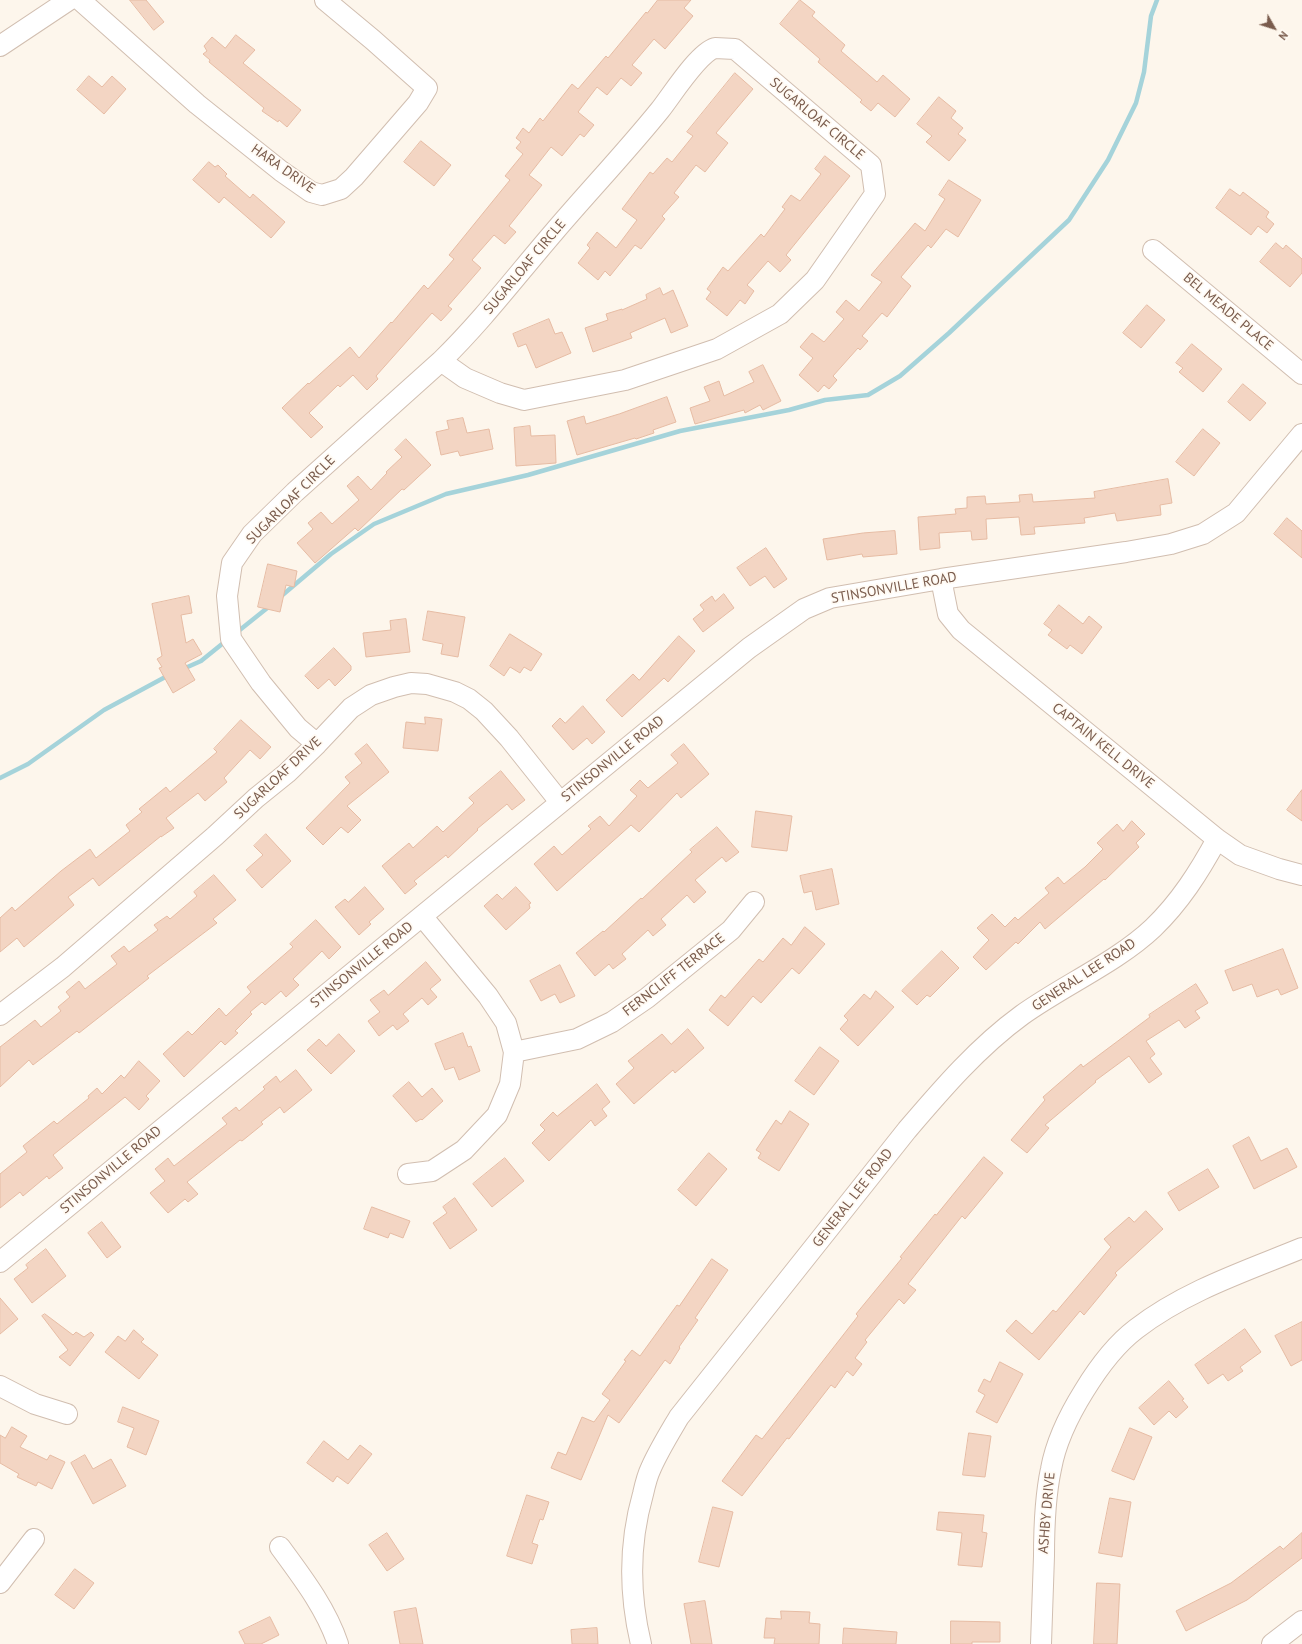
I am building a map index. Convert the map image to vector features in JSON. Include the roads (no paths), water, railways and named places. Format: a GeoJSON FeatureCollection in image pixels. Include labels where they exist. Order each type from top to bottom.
{"type":"FeatureCollection","features":[{"type":"Feature","properties":{"kind":"street"},"geometry":{"type":"LineString","coordinates":[[0,46],[69,0]]}},
{"type":"Feature","properties":{"kind":"street","name":"HARA DRIVE"},"geometry":{"type":"LineString","coordinates":[[80,0],[197,104],[281,171],[311,192],[322,195],[341,189],[354,177],[418,103],[427,88],[325,0]]}},
{"type":"Feature","properties":{"kind":"street","name":"SUGARLOAF CIRCLE"},"geometry":{"type":"LineString","coordinates":[[318,744],[298,728],[261,683],[231,640],[227,596],[232,563],[252,534],[295,492],[466,336],[659,111],[692,67],[708,50],[715,48],[735,49],[871,165],[875,194],[815,280],[780,314],[716,349],[625,380],[524,400],[500,393],[465,378],[440,361]]}},
{"type":"Feature","properties":{"kind":"street","name":"BEL MEADE PLACE"},"geometry":{"type":"LineString","coordinates":[[1153,250],[1302,374]]}},
{"type":"Feature","properties":{"kind":"street","name":"STINSONVILLE ROAD"},"geometry":{"type":"LineString","coordinates":[[0,1262],[164,1126],[749,648],[804,609],[830,598],[941,579],[1126,552],[1171,544],[1203,534],[1236,513],[1302,434]]}},
{"type":"Feature","properties":{"kind":"street","name":"CAPTAIN KELL DRIVE"},"geometry":{"type":"LineString","coordinates":[[941,579],[948,614],[960,630],[1217,840],[1240,855],[1279,869],[1302,875]]}},
{"type":"Feature","properties":{"kind":"street","name":"SUGARLOAF DRIVE"},"geometry":{"type":"LineString","coordinates":[[0,1016],[81,952],[215,836],[318,744],[351,708],[371,695],[411,683],[427,684],[454,692],[469,699],[484,711],[509,738],[560,802]]}},
{"type":"Feature","properties":{"kind":"street","name":"GENERAL LEE ROAD"},"geometry":{"type":"LineString","coordinates":[[641,1644],[636,1624],[631,1558],[637,1514],[650,1469],[663,1443],[679,1418],[907,1130],[946,1085],[983,1049],[1021,1016],[1137,942],[1153,928],[1197,876],[1217,840]]}},
{"type":"Feature","properties":{"kind":"street","name":"FERNCLIFF TERRACE"},"geometry":{"type":"LineString","coordinates":[[514,1052],[577,1039],[612,1022],[647,998],[731,930],[754,902]]}},
{"type":"Feature","properties":{"kind":"street"},"geometry":{"type":"LineString","coordinates":[[408,1174],[432,1172],[464,1150],[497,1115],[510,1084],[514,1052],[506,1023],[488,996],[422,916]]}},
{"type":"Feature","properties":{"kind":"street","name":"ASHBY DRIVE"},"geometry":{"type":"LineString","coordinates":[[1041,1644],[1045,1515],[1051,1468],[1057,1443],[1066,1421],[1093,1376],[1110,1354],[1136,1329],[1160,1312],[1195,1293],[1302,1248]]}},
{"type":"Feature","properties":{"kind":"street"},"geometry":{"type":"LineString","coordinates":[[0,1386],[35,1404],[67,1414]]}},
{"type":"Feature","properties":{"kind":"street"},"geometry":{"type":"LineString","coordinates":[[0,1583],[34,1539]]}},
{"type":"Feature","properties":{"kind":"street"},"geometry":{"type":"LineString","coordinates":[[280,1547],[324,1611],[338,1644]]}},
{"type":"Feature","properties":{"kind":"street"},"geometry":{"type":"LineString","coordinates":[[1272,1644],[1302,1621]]}},
{"type":"Feature","properties":{"kind":"waterway"},"geometry":{"type":"LineString","coordinates":[[279,598],[331,554],[374,524],[446,494],[528,475],[680,431],[789,410],[825,400],[868,395],[900,376],[949,333],[1069,220],[1108,160],[1136,103],[1144,72],[1151,16],[1157,0]]}},
{"type":"Feature","properties":{"kind":"waterway"},"geometry":{"type":"LineString","coordinates":[[236,633],[271,605]]}},
{"type":"Feature","properties":{"kind":"waterway"},"geometry":{"type":"LineString","coordinates":[[183,669],[201,661],[227,640]]}},
{"type":"Feature","properties":{"kind":"waterway"},"geometry":{"type":"LineString","coordinates":[[0,778],[28,764],[104,710],[169,675]]}}]}
